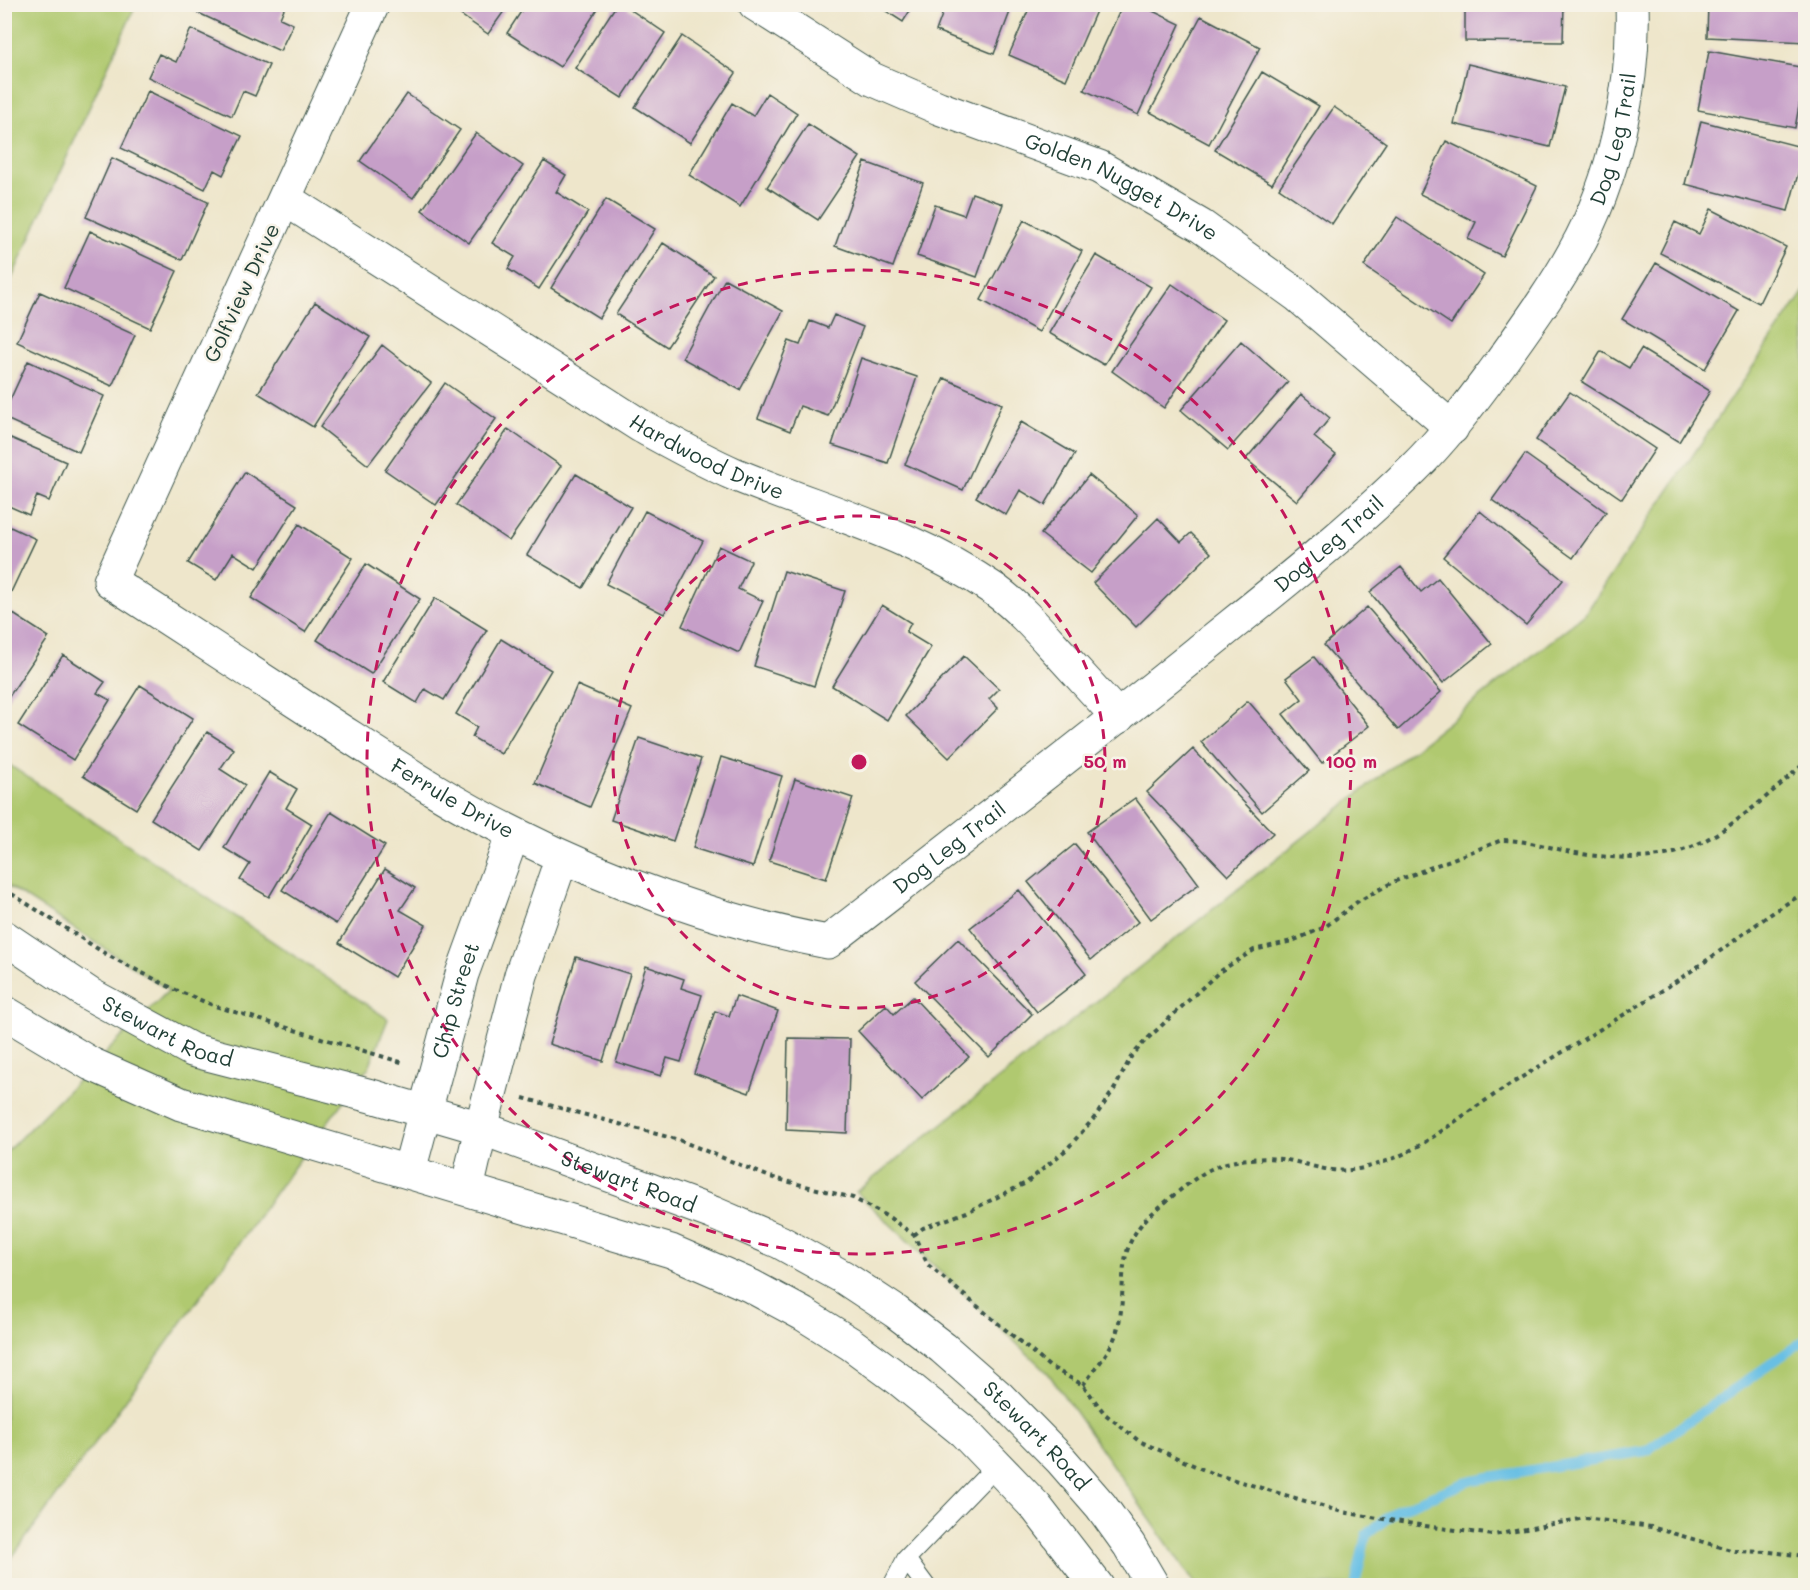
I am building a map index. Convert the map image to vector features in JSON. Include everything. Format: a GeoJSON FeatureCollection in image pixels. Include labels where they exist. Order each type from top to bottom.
{"type":"FeatureCollection","features":[{"type":"Feature","properties":{"kind":"street","name":"Golfview Drive"},"geometry":{"type":"LineString","coordinates":[[110,581],[373,4]]}},
{"type":"Feature","properties":{"kind":"street","name":"Golden Nugget Drive"},"geometry":{"type":"LineString","coordinates":[[755,4],[872,79],[939,108],[1099,167],[1201,226],[1297,295],[1452,428]]}},
{"type":"Feature","properties":{"kind":"street","name":"Dog Leg Trail"},"geometry":{"type":"LineString","coordinates":[[828,942],[1118,717],[1367,513],[1415,468],[1452,428],[1549,293],[1575,250],[1593,210],[1610,165],[1623,109],[1632,60],[1632,4]]}},
{"type":"Feature","properties":{"kind":"street","name":"Hardwood Drive"},"geometry":{"type":"LineString","coordinates":[[285,200],[641,426],[684,450],[735,474],[890,532],[962,569],[997,591],[1026,616],[1118,717]]}},
{"type":"Feature","properties":{"kind":"street","name":"Ferrule Drive"},"geometry":{"type":"LineString","coordinates":[[110,581],[405,772],[513,834],[630,885],[747,924],[828,942]]}},
{"type":"Feature","properties":{"kind":"street","name":"Chip Street"},"geometry":{"type":"LineString","coordinates":[[409,1172],[462,974],[513,834]]}},
{"type":"Feature","properties":{"kind":"street"},"geometry":{"type":"LineString","coordinates":[[467,1189],[521,975],[562,857]]}},
{"type":"Feature","properties":{"kind":"street","name":"Stewart Road"},"geometry":{"type":"LineString","coordinates":[[4,937],[89,994],[192,1050],[425,1111],[481,1128],[713,1212],[780,1242],[843,1277],[896,1312],[943,1348],[1000,1398],[1061,1460],[1101,1506],[1129,1545],[1153,1586]]}},
{"type":"Feature","properties":{"kind":"street"},"geometry":{"type":"LineString","coordinates":[[4,1012],[91,1064],[181,1104],[671,1251],[752,1286],[803,1314],[859,1350],[964,1432],[1036,1508],[1097,1586]]}},
{"type":"Feature","properties":{"kind":"lane"},"geometry":{"type":"LineString","coordinates":[[892,1586],[906,1559],[997,1465]]}},
{"type":"Feature","properties":{"kind":"lane"},"geometry":{"type":"LineString","coordinates":[[906,1559],[926,1586]]}},
{"type":"Feature","properties":{"kind":"path"},"geometry":{"type":"LineString","coordinates":[[914,1236],[923,1228],[967,1212],[1026,1183],[1067,1149],[1095,1117],[1115,1088],[1131,1057],[1144,1042],[1219,972],[1254,950],[1292,941],[1325,927],[1357,902],[1393,882],[1502,840],[1518,840],[1569,852],[1609,857],[1651,857],[1672,854],[1706,841],[1767,796],[1806,762]]}},
{"type":"Feature","properties":{"kind":"path"},"geometry":{"type":"LineString","coordinates":[[4,889],[109,956],[177,990],[214,1006],[406,1064]]}},
{"type":"Feature","properties":{"kind":"path"},"geometry":{"type":"LineString","coordinates":[[1083,1385],[1116,1336],[1122,1306],[1122,1274],[1128,1244],[1147,1219],[1210,1169],[1247,1159],[1281,1159],[1331,1170],[1354,1170],[1378,1165],[1409,1152],[1487,1099],[1701,965],[1806,892]]}},
{"type":"Feature","properties":{"kind":"path"},"geometry":{"type":"LineString","coordinates":[[513,1095],[679,1140],[770,1177],[853,1198],[890,1218],[914,1236],[928,1265],[1048,1366],[1083,1385],[1105,1414],[1139,1441],[1211,1473],[1342,1512],[1425,1526],[1494,1535],[1585,1518],[1652,1527],[1734,1551],[1806,1556]]}},
{"type":"Feature","properties":{"kind":"green space"},"geometry":{"type":"Polygon","coordinates":[[[4,5],[136,5],[5,293],[4,5]]]}},
{"type":"Feature","properties":{"kind":"green space"},"geometry":{"type":"Polygon","coordinates":[[[1805,290],[1805,1585],[1196,1585],[1048,1373],[856,1192],[1585,614],[1805,290]]]}},
{"type":"Feature","properties":{"kind":"green space"},"geometry":{"type":"Polygon","coordinates":[[[5,762],[388,1019],[369,1067],[5,1567],[5,1153],[169,990],[5,884],[5,762]]]}},
{"type":"Feature","properties":{"kind":"building"},"geometry":{"type":"Polygon","coordinates":[[[194,4],[286,4],[280,18],[293,24],[280,51],[192,10],[194,4]]]}},
{"type":"Feature","properties":{"kind":"building"},"geometry":{"type":"Polygon","coordinates":[[[445,4],[509,4],[488,34],[445,4]]]}},
{"type":"Feature","properties":{"kind":"building"},"geometry":{"type":"Polygon","coordinates":[[[526,4],[601,4],[560,67],[507,33],[526,4]]]}},
{"type":"Feature","properties":{"kind":"building"},"geometry":{"type":"Polygon","coordinates":[[[617,4],[622,4],[665,33],[622,98],[575,68],[617,4]]]}},
{"type":"Feature","properties":{"kind":"building"},"geometry":{"type":"Polygon","coordinates":[[[875,4],[914,4],[903,22],[875,4]]]}},
{"type":"Feature","properties":{"kind":"building"},"geometry":{"type":"Polygon","coordinates":[[[946,4],[1013,4],[994,54],[936,31],[946,4]]]}},
{"type":"Feature","properties":{"kind":"building"},"geometry":{"type":"Polygon","coordinates":[[[1031,4],[1099,4],[1066,80],[1009,55],[1031,4]]]}},
{"type":"Feature","properties":{"kind":"building"},"geometry":{"type":"Polygon","coordinates":[[[1123,4],[1138,4],[1180,24],[1138,115],[1084,90],[1123,4]]]}},
{"type":"Feature","properties":{"kind":"building"},"geometry":{"type":"Polygon","coordinates":[[[1465,4],[1564,4],[1563,42],[1465,41],[1465,4]]]}},
{"type":"Feature","properties":{"kind":"building"},"geometry":{"type":"Polygon","coordinates":[[[1708,4],[1806,4],[1806,42],[1707,37],[1708,4]]]}},
{"type":"Feature","properties":{"kind":"building"},"geometry":{"type":"Polygon","coordinates":[[[1201,16],[1260,47],[1209,144],[1150,112],[1201,16]]]}},
{"type":"Feature","properties":{"kind":"building"},"geometry":{"type":"Polygon","coordinates":[[[191,29],[269,65],[255,96],[243,91],[232,116],[148,77],[159,54],[176,62],[191,29]]]}},
{"type":"Feature","properties":{"kind":"building"},"geometry":{"type":"Polygon","coordinates":[[[682,36],[736,73],[690,143],[635,107],[682,36]]]}},
{"type":"Feature","properties":{"kind":"building"},"geometry":{"type":"Polygon","coordinates":[[[1709,51],[1806,68],[1795,128],[1698,110],[1709,51]]]}},
{"type":"Feature","properties":{"kind":"building"},"geometry":{"type":"Polygon","coordinates":[[[1468,64],[1565,87],[1550,147],[1454,124],[1468,64]]]}},
{"type":"Feature","properties":{"kind":"building"},"geometry":{"type":"Polygon","coordinates":[[[1262,72],[1319,106],[1272,184],[1215,150],[1262,72]]]}},
{"type":"Feature","properties":{"kind":"building"},"geometry":{"type":"Polygon","coordinates":[[[148,91],[242,136],[223,175],[214,170],[205,189],[121,148],[148,91]]]}},
{"type":"Feature","properties":{"kind":"building"},"geometry":{"type":"Polygon","coordinates":[[[767,93],[797,113],[740,207],[689,175],[732,103],[753,116],[767,93]]]}},
{"type":"Feature","properties":{"kind":"building"},"geometry":{"type":"Polygon","coordinates":[[[407,94],[460,130],[413,198],[360,161],[407,94]]]}},
{"type":"Feature","properties":{"kind":"building"},"geometry":{"type":"Polygon","coordinates":[[[1334,107],[1386,143],[1332,224],[1279,188],[1334,107]]]}},
{"type":"Feature","properties":{"kind":"building"},"geometry":{"type":"Polygon","coordinates":[[[1701,121],[1805,148],[1788,211],[1685,184],[1701,121]]]}},
{"type":"Feature","properties":{"kind":"building"},"geometry":{"type":"Polygon","coordinates":[[[808,124],[860,157],[818,220],[767,187],[808,124]]]}},
{"type":"Feature","properties":{"kind":"building"},"geometry":{"type":"Polygon","coordinates":[[[476,133],[523,166],[469,243],[422,210],[476,133]]]}},
{"type":"Feature","properties":{"kind":"building"},"geometry":{"type":"Polygon","coordinates":[[[1446,141],[1537,186],[1502,256],[1468,239],[1476,222],[1420,194],[1446,141]]]}},
{"type":"Feature","properties":{"kind":"building"},"geometry":{"type":"Polygon","coordinates":[[[112,158],[208,202],[182,260],[86,217],[112,158]]]}},
{"type":"Feature","properties":{"kind":"building"},"geometry":{"type":"Polygon","coordinates":[[[544,161],[566,175],[556,192],[588,212],[539,289],[508,269],[515,257],[492,243],[544,161]]]}},
{"type":"Feature","properties":{"kind":"building"},"geometry":{"type":"Polygon","coordinates":[[[865,162],[923,183],[893,267],[835,246],[865,162]]]}},
{"type":"Feature","properties":{"kind":"building"},"geometry":{"type":"Polygon","coordinates":[[[972,193],[1003,204],[977,277],[917,256],[935,205],[964,215],[972,193]]]}},
{"type":"Feature","properties":{"kind":"building"},"geometry":{"type":"Polygon","coordinates":[[[606,199],[655,229],[599,318],[551,288],[606,199]]]}},
{"type":"Feature","properties":{"kind":"building"},"geometry":{"type":"Polygon","coordinates":[[[1711,209],[1786,247],[1759,303],[1660,253],[1675,222],[1699,234],[1711,209]]]}},
{"type":"Feature","properties":{"kind":"building"},"geometry":{"type":"Polygon","coordinates":[[[1397,217],[1484,275],[1451,324],[1364,266],[1397,217]]]}},
{"type":"Feature","properties":{"kind":"building"},"geometry":{"type":"Polygon","coordinates":[[[1024,220],[1082,251],[1039,332],[981,300],[1024,220]]]}},
{"type":"Feature","properties":{"kind":"building"},"geometry":{"type":"Polygon","coordinates":[[[90,231],[177,271],[150,328],[64,288],[90,231]]]}},
{"type":"Feature","properties":{"kind":"building"},"geometry":{"type":"Polygon","coordinates":[[[663,243],[714,276],[667,347],[616,314],[663,243]]]}},
{"type":"Feature","properties":{"kind":"building"},"geometry":{"type":"Polygon","coordinates":[[[1096,255],[1151,287],[1104,365],[1049,333],[1096,255]]]}},
{"type":"Feature","properties":{"kind":"building"},"geometry":{"type":"Polygon","coordinates":[[[1656,263],[1739,311],[1705,369],[1622,319],[1656,263]]]}},
{"type":"Feature","properties":{"kind":"building"},"geometry":{"type":"Polygon","coordinates":[[[725,279],[783,311],[740,390],[682,358],[725,279]]]}},
{"type":"Feature","properties":{"kind":"building"},"geometry":{"type":"Polygon","coordinates":[[[1172,284],[1224,320],[1164,408],[1112,371],[1172,284]]]}},
{"type":"Feature","properties":{"kind":"building"},"geometry":{"type":"Polygon","coordinates":[[[40,292],[135,335],[112,386],[17,342],[40,292]]]}},
{"type":"Feature","properties":{"kind":"building"},"geometry":{"type":"Polygon","coordinates":[[[315,302],[370,337],[313,427],[258,393],[315,302]]]}},
{"type":"Feature","properties":{"kind":"building"},"geometry":{"type":"Polygon","coordinates":[[[834,315],[863,327],[828,416],[800,406],[790,431],[758,418],[789,341],[800,345],[810,321],[828,328],[834,315]]]}},
{"type":"Feature","properties":{"kind":"building"},"geometry":{"type":"Polygon","coordinates":[[[1241,341],[1288,382],[1228,450],[1181,410],[1241,341]]]}},
{"type":"Feature","properties":{"kind":"building"},"geometry":{"type":"Polygon","coordinates":[[[382,345],[431,383],[368,465],[320,427],[382,345]]]}},
{"type":"Feature","properties":{"kind":"building"},"geometry":{"type":"Polygon","coordinates":[[[1641,349],[1710,391],[1679,442],[1582,382],[1601,351],[1629,368],[1641,349]]]}},
{"type":"Feature","properties":{"kind":"building"},"geometry":{"type":"Polygon","coordinates":[[[861,358],[917,377],[888,463],[832,445],[861,358]]]}},
{"type":"Feature","properties":{"kind":"building"},"geometry":{"type":"Polygon","coordinates":[[[28,361],[104,396],[79,452],[4,418],[4,413],[28,361]]]}},
{"type":"Feature","properties":{"kind":"building"},"geometry":{"type":"Polygon","coordinates":[[[944,378],[1002,404],[963,490],[905,464],[944,378]]]}},
{"type":"Feature","properties":{"kind":"building"},"geometry":{"type":"Polygon","coordinates":[[[445,383],[496,419],[436,505],[385,470],[445,383]]]}},
{"type":"Feature","properties":{"kind":"building"},"geometry":{"type":"Polygon","coordinates":[[[1570,392],[1655,449],[1622,499],[1536,440],[1570,392]]]}},
{"type":"Feature","properties":{"kind":"building"},"geometry":{"type":"Polygon","coordinates":[[[1301,394],[1330,418],[1314,437],[1336,455],[1297,501],[1246,459],[1301,394]]]}},
{"type":"Feature","properties":{"kind":"building"},"geometry":{"type":"Polygon","coordinates":[[[1021,422],[1075,454],[1045,505],[1020,490],[1006,515],[976,497],[1021,422]]]}},
{"type":"Feature","properties":{"kind":"building"},"geometry":{"type":"Polygon","coordinates":[[[508,429],[561,466],[509,541],[456,505],[508,429]]]}},
{"type":"Feature","properties":{"kind":"building"},"geometry":{"type":"Polygon","coordinates":[[[4,435],[66,462],[49,501],[37,496],[29,515],[4,504],[4,435]]]}},
{"type":"Feature","properties":{"kind":"building"},"geometry":{"type":"Polygon","coordinates":[[[1525,454],[1606,512],[1573,558],[1492,500],[1525,454]]]}},
{"type":"Feature","properties":{"kind":"building"},"geometry":{"type":"Polygon","coordinates":[[[245,472],[297,505],[257,568],[233,553],[216,580],[188,563],[245,472]]]}},
{"type":"Feature","properties":{"kind":"building"},"geometry":{"type":"Polygon","coordinates":[[[576,474],[631,507],[583,588],[527,555],[576,474]]]}},
{"type":"Feature","properties":{"kind":"building"},"geometry":{"type":"Polygon","coordinates":[[[1089,475],[1138,515],[1091,573],[1041,534],[1089,475]]]}},
{"type":"Feature","properties":{"kind":"building"},"geometry":{"type":"Polygon","coordinates":[[[645,511],[703,541],[664,614],[606,584],[645,511]]]}},
{"type":"Feature","properties":{"kind":"building"},"geometry":{"type":"Polygon","coordinates":[[[1480,511],[1563,580],[1526,625],[1443,557],[1480,511]]]}},
{"type":"Feature","properties":{"kind":"building"},"geometry":{"type":"Polygon","coordinates":[[[1158,518],[1181,542],[1191,533],[1211,553],[1136,627],[1093,583],[1158,518]]]}},
{"type":"Feature","properties":{"kind":"building"},"geometry":{"type":"Polygon","coordinates":[[[4,524],[36,539],[11,592],[4,589],[4,524]]]}},
{"type":"Feature","properties":{"kind":"building"},"geometry":{"type":"Polygon","coordinates":[[[299,524],[353,558],[305,632],[251,598],[299,524]]]}},
{"type":"Feature","properties":{"kind":"building"},"geometry":{"type":"Polygon","coordinates":[[[719,546],[751,561],[738,589],[763,601],[739,653],[682,626],[719,546]]]}},
{"type":"Feature","properties":{"kind":"building"},"geometry":{"type":"Polygon","coordinates":[[[366,564],[420,599],[371,674],[317,640],[366,564]]]}},
{"type":"Feature","properties":{"kind":"building"},"geometry":{"type":"Polygon","coordinates":[[[1401,567],[1421,592],[1438,578],[1492,644],[1443,683],[1370,592],[1401,567]]]}},
{"type":"Feature","properties":{"kind":"building"},"geometry":{"type":"Polygon","coordinates":[[[784,571],[845,591],[814,686],[754,666],[784,571]]]}},
{"type":"Feature","properties":{"kind":"building"},"geometry":{"type":"Polygon","coordinates":[[[435,598],[487,630],[444,700],[425,689],[417,703],[383,682],[435,598]]]}},
{"type":"Feature","properties":{"kind":"building"},"geometry":{"type":"Polygon","coordinates":[[[882,605],[911,623],[906,632],[931,647],[887,720],[832,686],[882,605]]]}},
{"type":"Feature","properties":{"kind":"building"},"geometry":{"type":"Polygon","coordinates":[[[1367,607],[1441,692],[1398,730],[1324,645],[1367,607]]]}},
{"type":"Feature","properties":{"kind":"building"},"geometry":{"type":"Polygon","coordinates":[[[4,608],[49,637],[4,704],[4,608]]]}},
{"type":"Feature","properties":{"kind":"building"},"geometry":{"type":"Polygon","coordinates":[[[501,639],[551,670],[501,754],[472,737],[477,727],[456,714],[501,639]]]}},
{"type":"Feature","properties":{"kind":"building"},"geometry":{"type":"Polygon","coordinates":[[[63,655],[105,682],[97,693],[110,700],[73,760],[18,725],[63,655]]]}},
{"type":"Feature","properties":{"kind":"building"},"geometry":{"type":"Polygon","coordinates":[[[964,656],[999,689],[989,699],[998,708],[949,758],[906,716],[964,656]]]}},
{"type":"Feature","properties":{"kind":"building"},"geometry":{"type":"Polygon","coordinates":[[[1314,657],[1369,726],[1322,763],[1283,714],[1302,699],[1286,678],[1314,657]]]}},
{"type":"Feature","properties":{"kind":"building"},"geometry":{"type":"Polygon","coordinates":[[[140,685],[193,718],[136,809],[83,776],[140,685]]]}},
{"type":"Feature","properties":{"kind":"building"},"geometry":{"type":"Polygon","coordinates":[[[577,685],[632,709],[590,807],[535,783],[577,685]]]}},
{"type":"Feature","properties":{"kind":"building"},"geometry":{"type":"Polygon","coordinates":[[[1248,701],[1309,771],[1262,812],[1201,742],[1248,701]]]}},
{"type":"Feature","properties":{"kind":"building"},"geometry":{"type":"Polygon","coordinates":[[[207,732],[234,749],[220,769],[245,785],[202,851],[151,819],[207,732]]]}},
{"type":"Feature","properties":{"kind":"building"},"geometry":{"type":"Polygon","coordinates":[[[639,738],[701,759],[673,841],[611,820],[639,738]]]}},
{"type":"Feature","properties":{"kind":"building"},"geometry":{"type":"Polygon","coordinates":[[[1193,749],[1273,833],[1228,876],[1147,792],[1193,749]]]}},
{"type":"Feature","properties":{"kind":"building"},"geometry":{"type":"Polygon","coordinates":[[[721,757],[782,776],[753,867],[693,848],[721,757]]]}},
{"type":"Feature","properties":{"kind":"building"},"geometry":{"type":"Polygon","coordinates":[[[269,772],[297,789],[286,808],[312,824],[269,897],[240,880],[250,864],[224,848],[269,772]]]}},
{"type":"Feature","properties":{"kind":"building"},"geometry":{"type":"Polygon","coordinates":[[[795,779],[853,798],[826,879],[769,861],[795,779]]]}},
{"type":"Feature","properties":{"kind":"building"},"geometry":{"type":"Polygon","coordinates":[[[1135,798],[1199,884],[1151,919],[1087,832],[1135,798]]]}},
{"type":"Feature","properties":{"kind":"building"},"geometry":{"type":"Polygon","coordinates":[[[331,812],[385,846],[336,924],[282,890],[331,812]]]}},
{"type":"Feature","properties":{"kind":"building"},"geometry":{"type":"Polygon","coordinates":[[[1075,844],[1138,922],[1091,960],[1028,882],[1075,844]]]}},
{"type":"Feature","properties":{"kind":"building"},"geometry":{"type":"Polygon","coordinates":[[[385,869],[415,888],[400,910],[426,925],[394,977],[339,943],[385,869]]]}},
{"type":"Feature","properties":{"kind":"building"},"geometry":{"type":"Polygon","coordinates":[[[1019,890],[1086,974],[1037,1012],[970,928],[1019,890]]]}},
{"type":"Feature","properties":{"kind":"building"},"geometry":{"type":"Polygon","coordinates":[[[958,939],[1032,1014],[989,1057],[915,981],[958,939]]]}},
{"type":"Feature","properties":{"kind":"building"},"geometry":{"type":"Polygon","coordinates":[[[576,957],[630,974],[603,1061],[549,1044],[576,957]]]}},
{"type":"Feature","properties":{"kind":"building"},"geometry":{"type":"Polygon","coordinates":[[[646,966],[684,979],[681,988],[702,995],[681,1062],[667,1058],[661,1076],[616,1062],[646,966]]]}},
{"type":"Feature","properties":{"kind":"building"},"geometry":{"type":"Polygon","coordinates":[[[736,996],[778,1011],[749,1093],[694,1073],[715,1011],[729,1016],[736,996]]]}},
{"type":"Feature","properties":{"kind":"building"},"geometry":{"type":"Polygon","coordinates":[[[913,997],[969,1057],[922,1100],[858,1031],[886,1005],[894,1014],[913,997]]]}},
{"type":"Feature","properties":{"kind":"building"},"geometry":{"type":"Polygon","coordinates":[[[788,1038],[850,1039],[847,1133],[786,1130],[788,1038]]]}},
{"type":"Feature","properties":{"kind":"waterway"},"geometry":{"type":"LineString","coordinates":[[1355,1586],[1366,1535],[1397,1510],[1472,1480],[1646,1451],[1806,1339]]}}]}
